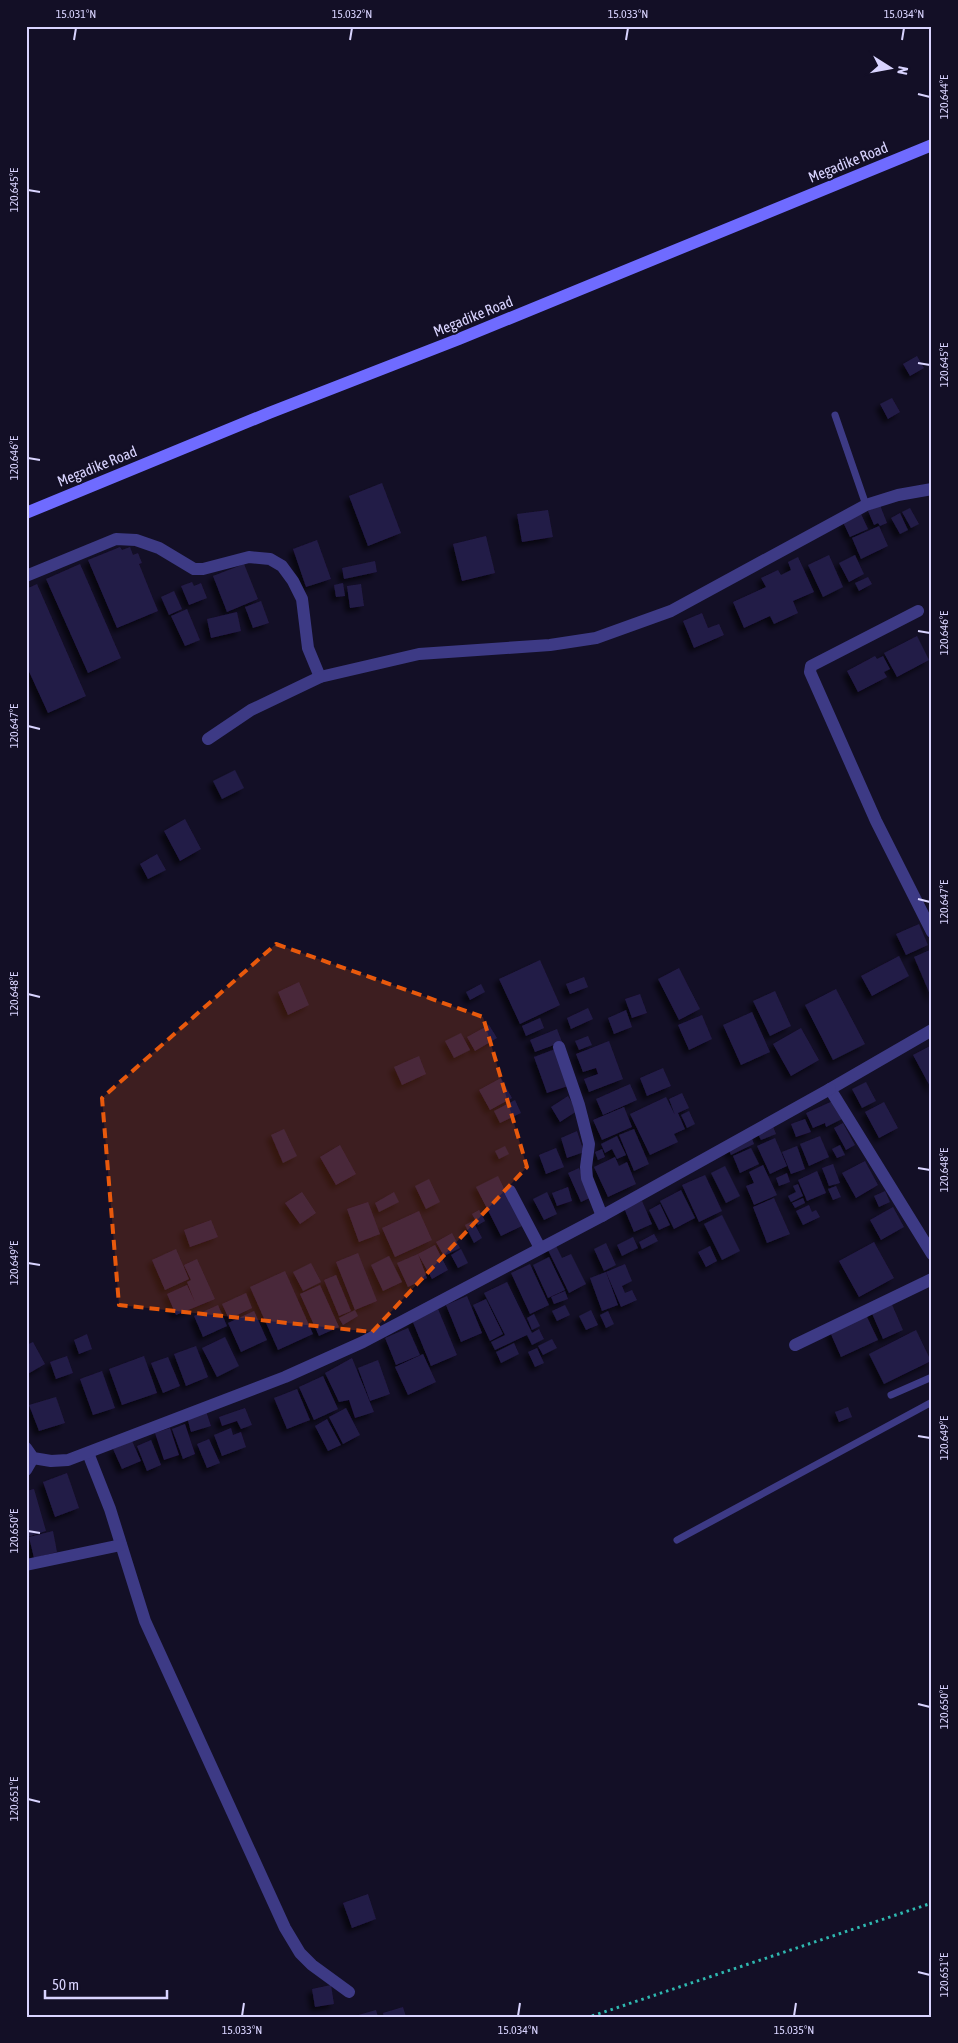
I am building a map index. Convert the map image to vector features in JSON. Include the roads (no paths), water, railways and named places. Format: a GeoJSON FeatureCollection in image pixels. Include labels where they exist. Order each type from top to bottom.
{"type":"FeatureCollection","features":[{"type":"Feature","properties":{"kind":"main road","name":"Megadike Road"},"geometry":{"type":"LineString","coordinates":[[26,513],[269,413],[467,336],[932,145]]}},
{"type":"Feature","properties":{"kind":"street"},"geometry":{"type":"LineString","coordinates":[[208,739],[251,710],[320,677],[419,654],[550,645],[596,638],[671,611],[866,505],[898,495],[932,489]]}},
{"type":"Feature","properties":{"kind":"street"},"geometry":{"type":"LineString","coordinates":[[26,576],[116,539],[136,540],[159,548],[194,569],[203,569],[248,557],[270,559],[282,566],[293,581],[302,599],[308,648],[320,677]]}},
{"type":"Feature","properties":{"kind":"street"},"geometry":{"type":"LineString","coordinates":[[918,611],[811,666],[810,672],[876,821],[932,932]]}},
{"type":"Feature","properties":{"kind":"street"},"geometry":{"type":"LineString","coordinates":[[26,1470],[29,1453],[51,1461],[68,1460],[285,1377],[363,1342],[602,1216],[932,1030]]}},
{"type":"Feature","properties":{"kind":"street"},"geometry":{"type":"LineString","coordinates":[[559,1047],[579,1105],[588,1144],[586,1167],[588,1178],[602,1216]]}},
{"type":"Feature","properties":{"kind":"street"},"geometry":{"type":"LineString","coordinates":[[830,1089],[932,1254]]}},
{"type":"Feature","properties":{"kind":"street"},"geometry":{"type":"LineString","coordinates":[[510,1191],[540,1248]]}},
{"type":"Feature","properties":{"kind":"street"},"geometry":{"type":"LineString","coordinates":[[795,1345],[932,1279]]}},
{"type":"Feature","properties":{"kind":"street"},"geometry":{"type":"LineString","coordinates":[[88,1453],[110,1509],[145,1621],[285,1928],[300,1953],[312,1965],[349,1992]]}},
{"type":"Feature","properties":{"kind":"street"},"geometry":{"type":"LineString","coordinates":[[26,1565],[121,1546]]}},
{"type":"Feature","properties":{"kind":"lane"},"geometry":{"type":"LineString","coordinates":[[835,415],[866,505]]}},
{"type":"Feature","properties":{"kind":"lane"},"geometry":{"type":"LineString","coordinates":[[891,1395],[932,1377]]}},
{"type":"Feature","properties":{"kind":"lane"},"geometry":{"type":"LineString","coordinates":[[677,1540],[932,1402]]}}]}
